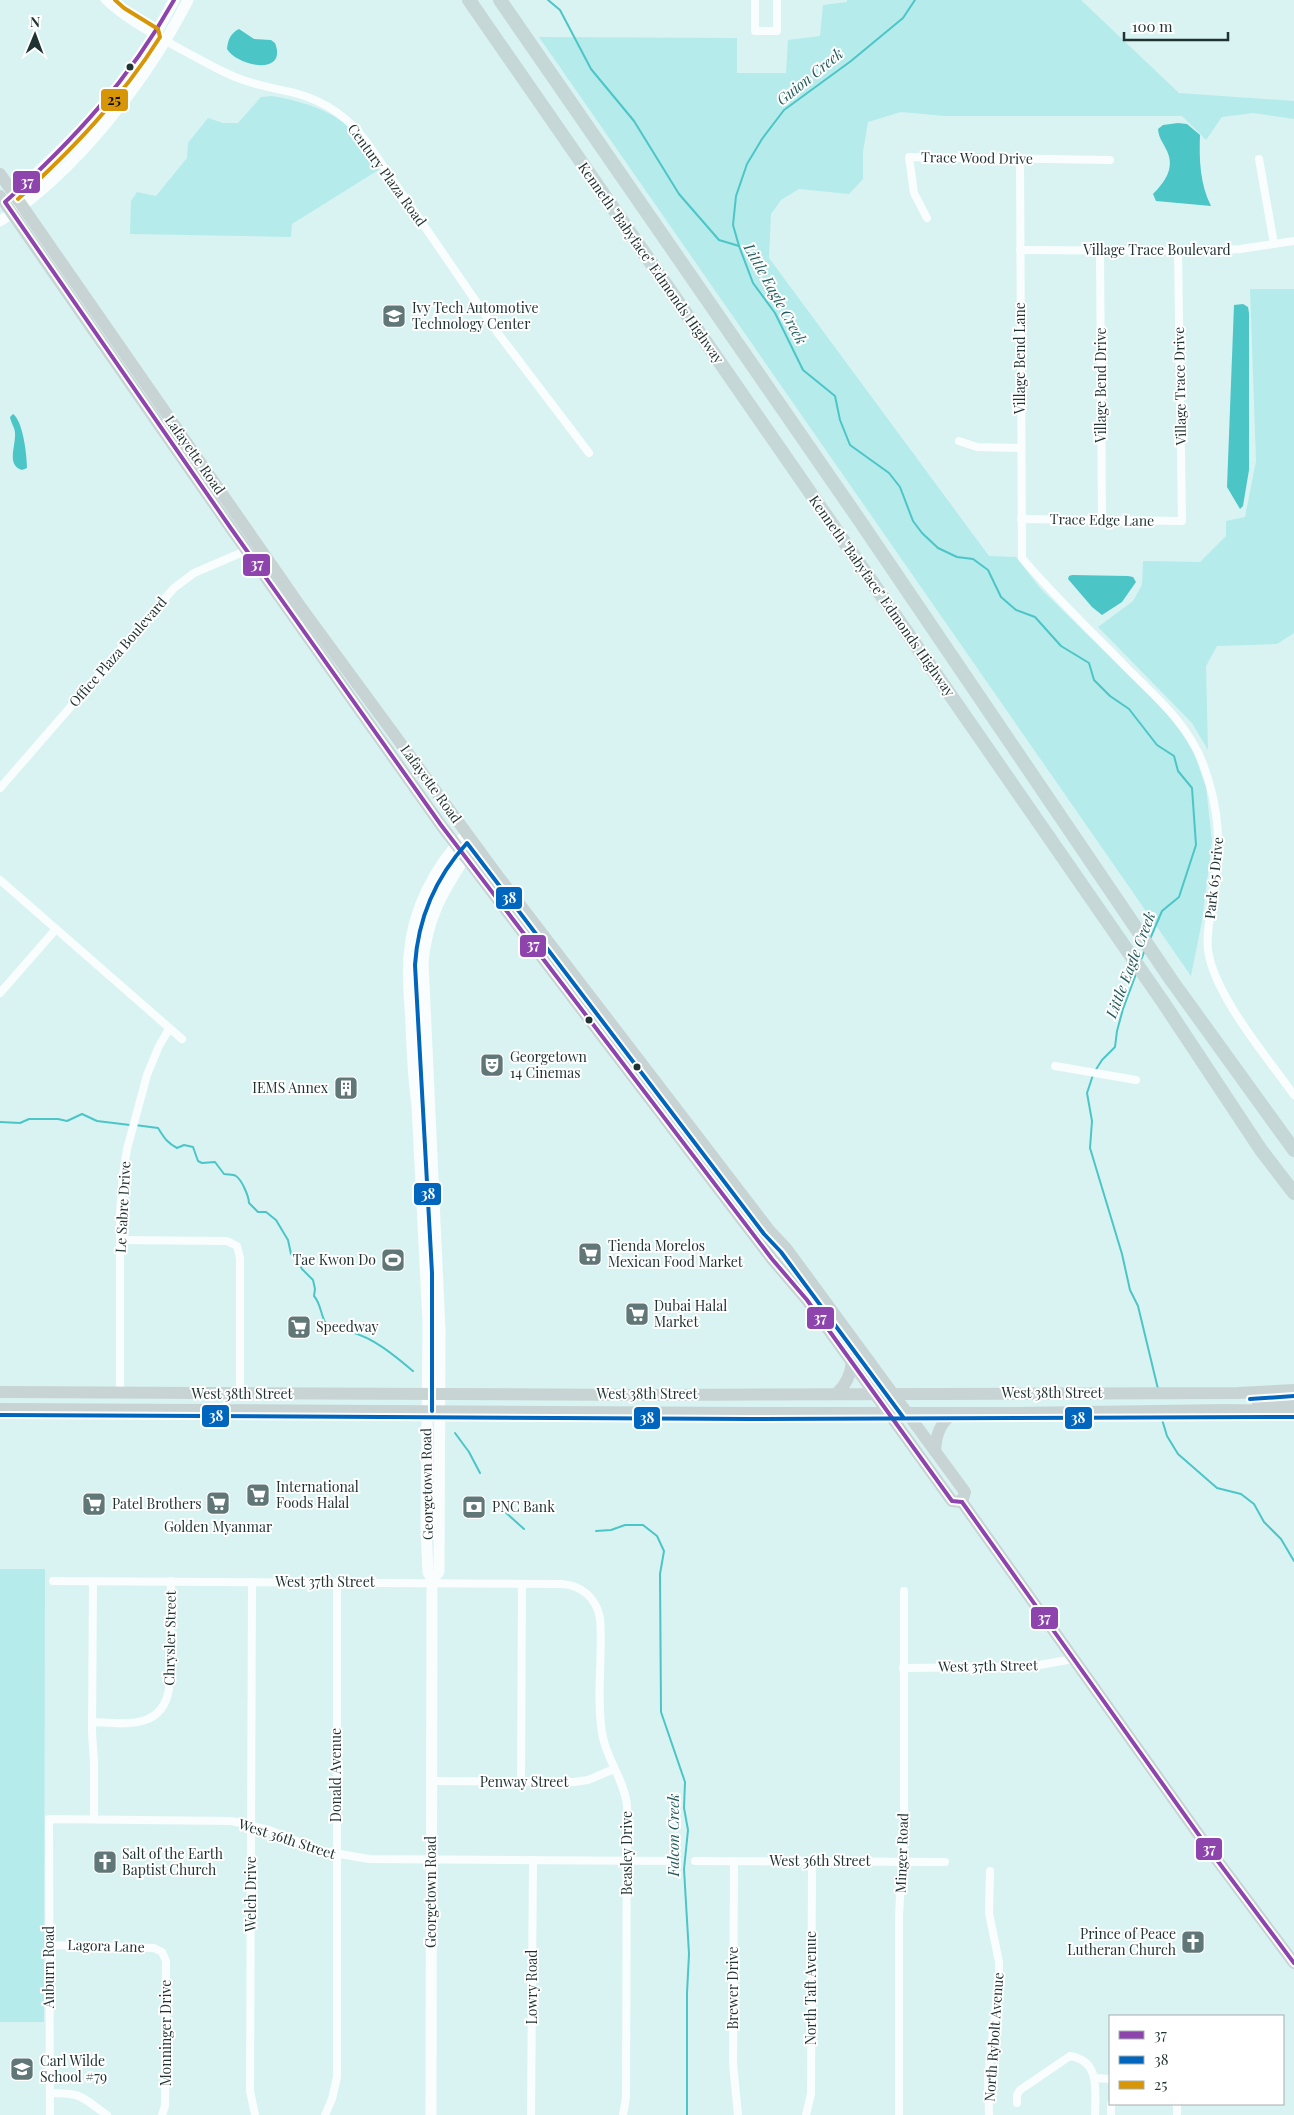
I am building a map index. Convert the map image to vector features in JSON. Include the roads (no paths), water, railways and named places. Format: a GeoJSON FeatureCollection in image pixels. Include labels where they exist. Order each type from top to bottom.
{"type":"FeatureCollection","features":[{"type":"Feature","properties":{"kind":"highway","name":"Kenneth \"Babyface\" Edmonds Highway"},"geometry":{"type":"LineString","coordinates":[[469,0],[1113,929],[1261,1150],[1294,1192]]}},
{"type":"Feature","properties":{"kind":"highway","name":"Kenneth \"Babyface\" Edmonds Highway"},"geometry":{"type":"LineString","coordinates":[[500,0],[860,521],[1172,981],[1294,1150]]}},
{"type":"Feature","properties":{"kind":"main road"},"geometry":{"type":"LineString","coordinates":[[5,200],[104,105],[136,63],[174,0]]}},
{"type":"Feature","properties":{"kind":"main road"},"geometry":{"type":"LineString","coordinates":[[0,221],[17,210],[58,175],[129,94],[166,41],[188,0]]}},
{"type":"Feature","properties":{"kind":"main road","name":"Lafayette Road"},"geometry":{"type":"LineString","coordinates":[[0,174],[5,200],[17,210],[253,548],[465,857],[772,1260],[807,1300],[876,1393],[952,1501],[962,1502],[1211,1852],[1294,1963]]}},
{"type":"Feature","properties":{"kind":"main road","name":"Lafayette Road"},"geometry":{"type":"LineString","coordinates":[[253,548],[300,606],[470,838],[769,1230],[786,1248],[894,1393],[965,1492],[962,1502]]}},
{"type":"Feature","properties":{"kind":"main road","name":"Georgetown Road"},"geometry":{"type":"LineString","coordinates":[[431,2115],[432,1581],[428,1572],[433,1394],[408,982],[409,954],[415,922],[422,901],[456,844],[470,838]]}},
{"type":"Feature","properties":{"kind":"main road","name":"Georgetown Road"},"geometry":{"type":"LineString","coordinates":[[433,1394],[440,1330],[423,962],[426,936],[435,909],[446,886],[465,857],[470,838]]}},
{"type":"Feature","properties":{"kind":"main road"},"geometry":{"type":"LineString","coordinates":[[837,1393],[848,1379],[852,1361]]}},
{"type":"Feature","properties":{"kind":"main road","name":"West 38th Street"},"geometry":{"type":"LineString","coordinates":[[0,1392],[640,1395],[718,1393],[1187,1394],[1294,1390]]}},
{"type":"Feature","properties":{"kind":"main road"},"geometry":{"type":"LineString","coordinates":[[37,1410],[72,1403],[115,1402],[119,1398],[120,1393]]}},
{"type":"Feature","properties":{"kind":"main road"},"geometry":{"type":"LineString","coordinates":[[644,1412],[654,1402],[704,1400],[718,1393]]}},
{"type":"Feature","properties":{"kind":"main road"},"geometry":{"type":"LineString","coordinates":[[215,1411],[222,1403],[260,1402],[278,1394]]}},
{"type":"Feature","properties":{"kind":"main road"},"geometry":{"type":"LineString","coordinates":[[586,1411],[602,1405],[632,1404],[640,1395]]}},
{"type":"Feature","properties":{"kind":"main road"},"geometry":{"type":"LineString","coordinates":[[1244,1410],[1263,1402],[1294,1399]]}},
{"type":"Feature","properties":{"kind":"main road","name":"West 38th Street"},"geometry":{"type":"LineString","coordinates":[[0,1408],[37,1410],[889,1413],[1192,1410],[1294,1411]]}},
{"type":"Feature","properties":{"kind":"main road"},"geometry":{"type":"LineString","coordinates":[[935,1450],[939,1429],[948,1417],[954,1413]]}},
{"type":"Feature","properties":{"kind":"street","name":"Century Plaza Road"},"geometry":{"type":"LineString","coordinates":[[105,0],[125,16],[154,34],[236,78],[301,95],[318,102],[349,122],[368,144],[497,332],[589,453]]}},
{"type":"Feature","properties":{"kind":"street"},"geometry":{"type":"LineString","coordinates":[[755,0],[755,31],[777,31],[777,0]]}},
{"type":"Feature","properties":{"kind":"street","name":"Trace Wood Drive"},"geometry":{"type":"LineString","coordinates":[[927,218],[914,193],[909,157],[1110,160]]}},
{"type":"Feature","properties":{"kind":"street","name":"Village Bend Lane"},"geometry":{"type":"LineString","coordinates":[[1020,158],[1022,558]]}},
{"type":"Feature","properties":{"kind":"street"},"geometry":{"type":"LineString","coordinates":[[1259,159],[1274,244]]}},
{"type":"Feature","properties":{"kind":"street","name":"Village Trace Boulevard"},"geometry":{"type":"LineString","coordinates":[[1020,250],[1178,252],[1240,250],[1294,241]]}},
{"type":"Feature","properties":{"kind":"street","name":"Village Bend Drive"},"geometry":{"type":"LineString","coordinates":[[1100,250],[1102,519]]}},
{"type":"Feature","properties":{"kind":"street","name":"Village Trace Drive"},"geometry":{"type":"LineString","coordinates":[[1178,252],[1182,521]]}},
{"type":"Feature","properties":{"kind":"street"},"geometry":{"type":"LineString","coordinates":[[959,441],[977,447],[1020,448]]}},
{"type":"Feature","properties":{"kind":"street","name":"Trace Edge Lane"},"geometry":{"type":"LineString","coordinates":[[1021,519],[1182,521]]}},
{"type":"Feature","properties":{"kind":"street","name":"Office Plaza Boulevard"},"geometry":{"type":"LineString","coordinates":[[0,788],[174,588],[194,573],[253,548]]}},
{"type":"Feature","properties":{"kind":"street","name":"Park 65 Drive"},"geometry":{"type":"LineString","coordinates":[[1022,558],[1044,585],[1175,716],[1193,743],[1214,794],[1218,824],[1218,865],[1208,940],[1209,957],[1224,995],[1294,1095]]}},
{"type":"Feature","properties":{"kind":"street"},"geometry":{"type":"LineString","coordinates":[[0,880],[182,1039]]}},
{"type":"Feature","properties":{"kind":"street"},"geometry":{"type":"LineString","coordinates":[[0,993],[56,929]]}},
{"type":"Feature","properties":{"kind":"street","name":"Le Sabre Drive"},"geometry":{"type":"LineString","coordinates":[[120,1393],[122,1184],[131,1133],[143,1087],[151,1063],[169,1029]]}},
{"type":"Feature","properties":{"kind":"street"},"geometry":{"type":"LineString","coordinates":[[1056,1066],[1136,1080]]}},
{"type":"Feature","properties":{"kind":"street"},"geometry":{"type":"LineString","coordinates":[[121,1240],[227,1241],[237,1246],[240,1258],[240,1394]]}},
{"type":"Feature","properties":{"kind":"street","name":"West 37th Street"},"geometry":{"type":"LineString","coordinates":[[54,1581],[432,1581],[572,1585],[582,1589],[592,1598]]}},
{"type":"Feature","properties":{"kind":"street","name":"Chrysler Street"},"geometry":{"type":"LineString","coordinates":[[92,1722],[140,1723],[151,1718],[164,1704],[169,1689],[171,1581]]}},
{"type":"Feature","properties":{"kind":"street"},"geometry":{"type":"LineString","coordinates":[[93,1582],[92,1722],[94,1819]]}},
{"type":"Feature","properties":{"kind":"street","name":"Welch Drive"},"geometry":{"type":"LineString","coordinates":[[252,1582],[250,2091],[255,2115]]}},
{"type":"Feature","properties":{"kind":"street","name":"Donald Avenue"},"geometry":{"type":"LineString","coordinates":[[325,2115],[334,2093],[337,2077],[337,1582]]}},
{"type":"Feature","properties":{"kind":"street"},"geometry":{"type":"LineString","coordinates":[[521,1782],[522,1584]]}},
{"type":"Feature","properties":{"kind":"street","name":"Minger Road"},"geometry":{"type":"LineString","coordinates":[[899,2115],[899,1926],[904,1821],[904,1590]]}},
{"type":"Feature","properties":{"kind":"street","name":"Beasley Drive"},"geometry":{"type":"LineString","coordinates":[[592,1598],[600,1618],[602,1733],[607,1756],[621,1782],[626,1802],[626,2098],[623,2115]]}},
{"type":"Feature","properties":{"kind":"street","name":"West 37th Street"},"geometry":{"type":"LineString","coordinates":[[903,1668],[1028,1667],[1073,1659]]}},
{"type":"Feature","properties":{"kind":"street","name":"Penway Street"},"geometry":{"type":"LineString","coordinates":[[432,1781],[579,1782],[614,1769]]}},
{"type":"Feature","properties":{"kind":"street","name":"West 36th Street"},"geometry":{"type":"LineString","coordinates":[[49,1819],[219,1820],[251,1825],[336,1855],[368,1859],[676,1861]]}},
{"type":"Feature","properties":{"kind":"street","name":"Auburn Road"},"geometry":{"type":"LineString","coordinates":[[49,1819],[50,2115]]}},
{"type":"Feature","properties":{"kind":"street","name":"Lowry Road"},"geometry":{"type":"LineString","coordinates":[[531,2115],[533,1860]]}},
{"type":"Feature","properties":{"kind":"street","name":"West 36th Street"},"geometry":{"type":"LineString","coordinates":[[695,1861],[945,1862]]}},
{"type":"Feature","properties":{"kind":"street","name":"Brewer Drive"},"geometry":{"type":"LineString","coordinates":[[734,1861],[733,2074],[738,2115]]}},
{"type":"Feature","properties":{"kind":"street","name":"North Taft Avenue"},"geometry":{"type":"LineString","coordinates":[[806,2115],[811,2094],[812,1861]]}},
{"type":"Feature","properties":{"kind":"street","name":"North Rybolt Avenue"},"geometry":{"type":"LineString","coordinates":[[989,2115],[988,2076],[999,1962],[989,1913],[990,1871]]}},
{"type":"Feature","properties":{"kind":"street","name":"Lagora Lane"},"geometry":{"type":"LineString","coordinates":[[49,1945],[154,1948],[162,1952]]}},
{"type":"Feature","properties":{"kind":"street","name":"Monninger Drive"},"geometry":{"type":"LineString","coordinates":[[162,1952],[166,1961],[165,2106],[162,2115]]}},
{"type":"Feature","properties":{"kind":"street"},"geometry":{"type":"LineString","coordinates":[[1017,2103],[1017,2095],[1020,2090],[1070,2056],[1080,2057],[1087,2063],[1096,2078],[1095,2115]]}},
{"type":"Feature","properties":{"kind":"street"},"geometry":{"type":"LineString","coordinates":[[1096,2078],[1109,2079]]}},
{"type":"Feature","properties":{"kind":"street"},"geometry":{"type":"LineString","coordinates":[[50,2093],[78,2095],[91,2102],[107,2115]]}},
{"type":"Feature","properties":{"kind":"water"},"geometry":{"type":"Polygon","coordinates":[[[239,29],[254,39],[271,40],[275,43],[277,53],[275,60],[268,64],[250,64],[233,55],[227,49],[228,42],[232,34],[239,29]]]}},
{"type":"Feature","properties":{"kind":"water"},"geometry":{"type":"Polygon","coordinates":[[[1187,124],[1200,135],[1201,172],[1204,189],[1211,206],[1156,201],[1153,194],[1165,180],[1170,163],[1158,129],[1163,125],[1187,124]]]}},
{"type":"Feature","properties":{"kind":"water"},"geometry":{"type":"Polygon","coordinates":[[[1243,304],[1248,307],[1249,313],[1249,470],[1243,506],[1240,509],[1227,487],[1234,305],[1243,304]]]}},
{"type":"Feature","properties":{"kind":"water"},"geometry":{"type":"Polygon","coordinates":[[[13,414],[22,431],[25,447],[27,468],[22,470],[17,468],[13,460],[15,433],[10,417],[13,414]]]}},
{"type":"Feature","properties":{"kind":"water"},"geometry":{"type":"Polygon","coordinates":[[[1072,575],[1128,576],[1133,577],[1136,582],[1122,602],[1102,615],[1092,607],[1068,579],[1072,575]]]}},
{"type":"Feature","properties":{"kind":"waterway","name":"Little Eagle Creek"},"geometry":{"type":"LineString","coordinates":[[548,0],[560,10],[591,69],[634,121],[679,194],[719,240],[739,246],[753,283],[775,313],[803,370],[835,396],[840,420],[850,445],[889,473],[900,487],[913,521],[922,533],[938,548],[957,557],[973,559],[988,570],[1001,597],[1016,610],[1035,617],[1061,646],[1089,663],[1094,680],[1110,696],[1129,709],[1157,745],[1174,756],[1178,771],[1192,788],[1196,845],[1179,897],[1162,911],[1150,939]]}},
{"type":"Feature","properties":{"kind":"waterway","name":"Guion Creek"},"geometry":{"type":"LineString","coordinates":[[739,246],[733,225],[736,196],[747,164],[762,139],[784,110],[851,61],[903,18],[915,0]]}},
{"type":"Feature","properties":{"kind":"waterway","name":"Little Eagle Creek"},"geometry":{"type":"LineString","coordinates":[[1141,960],[1145,950]]}},
{"type":"Feature","properties":{"kind":"waterway","name":"Little Eagle Creek"},"geometry":{"type":"LineString","coordinates":[[1095,1071],[1102,1060],[1115,1047],[1123,1009],[1136,974]]}},
{"type":"Feature","properties":{"kind":"waterway","name":"Little Eagle Creek"},"geometry":{"type":"LineString","coordinates":[[1093,1075],[1087,1093],[1092,1121],[1090,1148],[1122,1254],[1130,1290],[1138,1306],[1158,1389]]}},
{"type":"Feature","properties":{"kind":"waterway","name":"Falcon Creek"},"geometry":{"type":"LineString","coordinates":[[0,1122],[20,1123],[29,1119],[58,1119],[67,1121],[82,1114],[97,1121],[130,1125]]}},
{"type":"Feature","properties":{"kind":"waterway","name":"Falcon Creek"},"geometry":{"type":"LineString","coordinates":[[135,1125],[158,1128],[173,1146],[177,1148],[184,1145],[193,1147],[198,1161],[202,1163],[215,1162],[224,1174],[236,1176],[245,1189],[249,1203],[258,1212],[266,1212],[276,1220],[288,1240],[291,1254],[313,1280],[314,1296],[325,1323],[334,1330],[351,1332],[368,1339],[384,1348],[413,1371]]}},
{"type":"Feature","properties":{"kind":"waterway","name":"Little Eagle Creek"},"geometry":{"type":"LineString","coordinates":[[1161,1416],[1167,1436],[1178,1454],[1217,1488],[1241,1494],[1254,1504],[1264,1522],[1281,1539],[1294,1561]]}},
{"type":"Feature","properties":{"kind":"waterway","name":"Falcon Creek"},"geometry":{"type":"LineString","coordinates":[[455,1433],[469,1452],[480,1473]]}},
{"type":"Feature","properties":{"kind":"waterway","name":"Falcon Creek"},"geometry":{"type":"LineString","coordinates":[[505,1512],[524,1529]]}},
{"type":"Feature","properties":{"kind":"waterway","name":"Falcon Creek"},"geometry":{"type":"LineString","coordinates":[[596,1531],[611,1530],[625,1525],[643,1525],[657,1536],[664,1551],[660,1574],[661,1712],[685,1782],[684,1808],[688,1830],[684,1869],[689,1954],[687,1993],[687,2115]]}},
{"type":"Feature","properties":{"kind":"place","name":"Ivy Tech Automotive Technology Center"},"geometry":{"type":"Point","coordinates":[394,316]}},
{"type":"Feature","properties":{"kind":"place","name":"Georgetown 14 Cinemas"},"geometry":{"type":"Point","coordinates":[492,1065]}},
{"type":"Feature","properties":{"kind":"place","name":"IEMS Annex"},"geometry":{"type":"Point","coordinates":[346,1088]}},
{"type":"Feature","properties":{"kind":"place","name":"Tienda Morelos Mexican Food Market"},"geometry":{"type":"Point","coordinates":[590,1254]}},
{"type":"Feature","properties":{"kind":"place","name":"Tae Kwon Do"},"geometry":{"type":"Point","coordinates":[393,1260]}},
{"type":"Feature","properties":{"kind":"place","name":"Dubai Halal Market"},"geometry":{"type":"Point","coordinates":[637,1314]}},
{"type":"Feature","properties":{"kind":"place","name":"Speedway"},"geometry":{"type":"Point","coordinates":[299,1327]}},
{"type":"Feature","properties":{"kind":"place","name":"International Foods Halal"},"geometry":{"type":"Point","coordinates":[258,1495]}},
{"type":"Feature","properties":{"kind":"place","name":"Golden Myanmar"},"geometry":{"type":"Point","coordinates":[218,1503]}},
{"type":"Feature","properties":{"kind":"place","name":"Patel Brothers"},"geometry":{"type":"Point","coordinates":[94,1504]}},
{"type":"Feature","properties":{"kind":"place","name":"PNC Bank"},"geometry":{"type":"Point","coordinates":[474,1507]}},
{"type":"Feature","properties":{"kind":"place","name":"Salt of the Earth Baptist Church"},"geometry":{"type":"Point","coordinates":[105,1862]}},
{"type":"Feature","properties":{"kind":"place","name":"Prince of Peace Lutheran Church"},"geometry":{"type":"Point","coordinates":[1193,1942]}},
{"type":"Feature","properties":{"kind":"place","name":"Carl Wilde School #79"},"geometry":{"type":"Point","coordinates":[22,2069]}}]}
